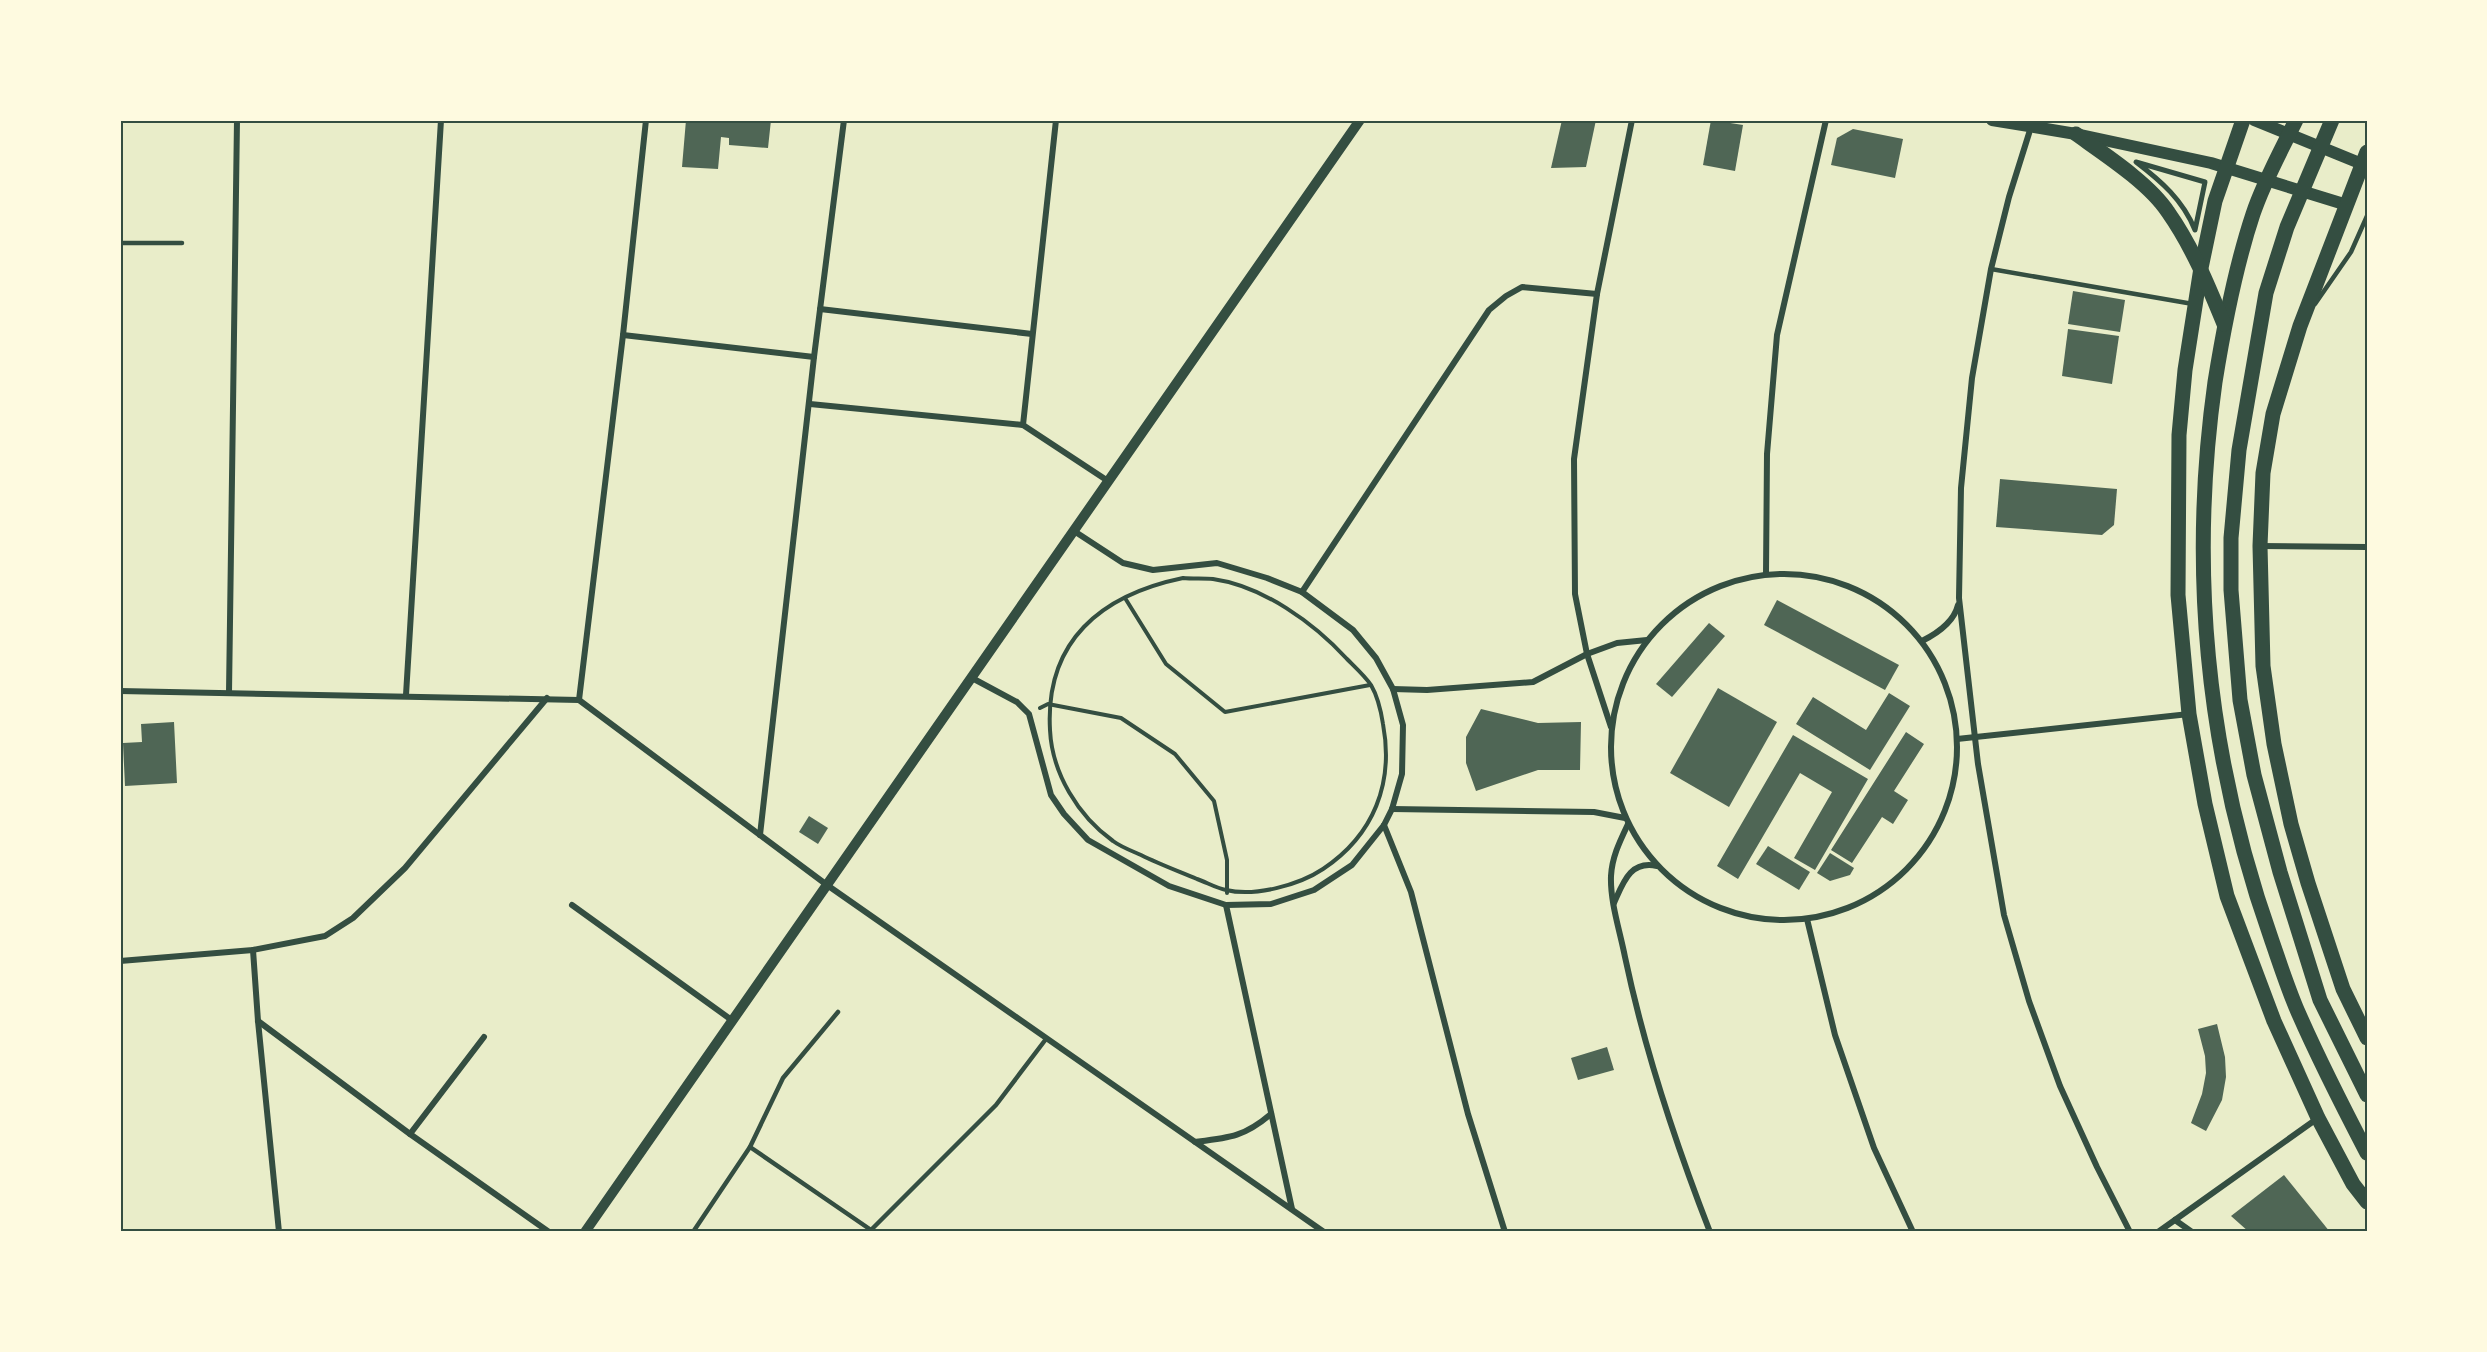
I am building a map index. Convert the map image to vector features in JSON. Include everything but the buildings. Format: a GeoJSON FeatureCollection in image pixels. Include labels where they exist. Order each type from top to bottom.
{"type":"FeatureCollection","features":[{"type":"Feature","properties":{"kind":"main road"},"geometry":{"type":"LineString","coordinates":[[1992,120],[2076,134],[2225,168],[2347,205]]}},
{"type":"Feature","properties":{"kind":"main road"},"geometry":{"type":"LineString","coordinates":[[2243,120],[2215,201],[2201,268],[2179,435],[2178,595],[2189,714],[2205,804],[2227,896],[2274,1021],[2318,1118],[2353,1184],[2367,1202]]}},
{"type":"Feature","properties":{"kind":"main road"},"geometry":{"type":"LineString","coordinates":[[2254,120],[2292,127],[2321,147],[2365,158],[2300,326],[2273,414],[2263,473],[2260,546],[2263,666],[2276,755],[2291,824],[2343,989],[2367,1038]]}},
{"type":"Feature","properties":{"kind":"main road"},"geometry":{"type":"LineString","coordinates":[[2332,120],[2287,227],[2266,294],[2240,440],[2231,537],[2233,632],[2240,700],[2254,775],[2280,872],[2320,1000],[2367,1095]]}},
{"type":"Feature","properties":{"kind":"main road"},"geometry":{"type":"LineString","coordinates":[[2292,127],[2253,214],[2224,324],[2209,429],[2203,531],[2202,592],[2205,643],[2214,711],[2231,800],[2253,886],[2297,1010],[2367,1153]]}},
{"type":"Feature","properties":{"kind":"main road"},"geometry":{"type":"LineString","coordinates":[[2076,134],[2126,170],[2167,210],[2201,268],[2224,324]]}},
{"type":"Feature","properties":{"kind":"street"},"geometry":{"type":"LineString","coordinates":[[229,693],[237,120]]}},
{"type":"Feature","properties":{"kind":"street"},"geometry":{"type":"LineString","coordinates":[[406,695],[441,120]]}},
{"type":"Feature","properties":{"kind":"street"},"geometry":{"type":"LineString","coordinates":[[579,700],[623,335],[646,120]]}},
{"type":"Feature","properties":{"kind":"street"},"geometry":{"type":"LineString","coordinates":[[760,835],[814,357],[844,120]]}},
{"type":"Feature","properties":{"kind":"street"},"geometry":{"type":"LineString","coordinates":[[1023,425],[1056,120]]}},
{"type":"Feature","properties":{"kind":"street"},"geometry":{"type":"LineString","coordinates":[[585,1232],[1360,120]]}},
{"type":"Feature","properties":{"kind":"street"},"geometry":{"type":"LineString","coordinates":[[1611,728],[1587,654],[1575,594],[1574,459],[1597,294],[1632,120]]}},
{"type":"Feature","properties":{"kind":"street"},"geometry":{"type":"LineString","coordinates":[[1766,574],[1767,454],[1777,335],[1826,120]]}},
{"type":"Feature","properties":{"kind":"street"},"geometry":{"type":"LineString","coordinates":[[2031,127],[2009,197],[1991,269],[1970,400],[1962,488],[1959,598],[1978,764],[2004,915],[2029,1001],[2069,1106],[2130,1232]]}},
{"type":"Feature","properties":{"kind":"street"},"geometry":{"type":"LineString","coordinates":[[2136,162],[2176,174],[2205,182],[2195,230],[2185,209],[2164,184],[2136,162]]}},
{"type":"Feature","properties":{"kind":"street"},"geometry":{"type":"LineString","coordinates":[[1302,592],[1490,310],[1506,296],[1522,287],[1597,294]]}},
{"type":"Feature","properties":{"kind":"street"},"geometry":{"type":"LineString","coordinates":[[820,309],[1032,334]]}},
{"type":"Feature","properties":{"kind":"street"},"geometry":{"type":"LineString","coordinates":[[623,335],[814,357]]}},
{"type":"Feature","properties":{"kind":"street"},"geometry":{"type":"LineString","coordinates":[[810,404],[1023,425],[1108,481]]}},
{"type":"Feature","properties":{"kind":"street"},"geometry":{"type":"LineString","coordinates":[[972,678],[1017,702],[1029,714],[1051,795],[1064,814],[1088,840],[1169,886],[1226,905],[1271,904],[1314,890],[1352,865],[1384,825],[1392,809],[1402,774],[1403,725],[1393,689],[1376,658],[1353,630],[1302,592],[1267,578],[1217,563],[1153,570],[1123,562],[1074,531]]}},
{"type":"Feature","properties":{"kind":"street"},"geometry":{"type":"LineString","coordinates":[[2260,546],[2367,547]]}},
{"type":"Feature","properties":{"kind":"street"},"geometry":{"type":"LineString","coordinates":[[1766,574],[1810,575],[1853,587],[1891,610],[1922,641],[1947,688],[1957,739],[1952,790],[1931,838],[1898,877],[1855,905],[1807,919],[1751,918],[1700,900],[1657,867],[1640,846],[1626,821],[1612,774],[1611,728],[1623,681],[1647,640],[1700,595],[1766,574]]}},
{"type":"Feature","properties":{"kind":"street"},"geometry":{"type":"LineString","coordinates":[[1922,641],[1936,634],[1947,624],[1956,612],[1959,598]]}},
{"type":"Feature","properties":{"kind":"street"},"geometry":{"type":"LineString","coordinates":[[1393,689],[1427,690],[1533,682],[1587,654],[1617,643],[1647,640]]}},
{"type":"Feature","properties":{"kind":"street"},"geometry":{"type":"LineString","coordinates":[[120,691],[579,700],[827,885],[1324,1232]]}},
{"type":"Feature","properties":{"kind":"street"},"geometry":{"type":"LineString","coordinates":[[120,961],[253,950],[325,936],[353,918],[405,868],[547,698]]}},
{"type":"Feature","properties":{"kind":"street"},"geometry":{"type":"LineString","coordinates":[[1957,739],[2189,714]]}},
{"type":"Feature","properties":{"kind":"street"},"geometry":{"type":"LineString","coordinates":[[1392,809],[1594,812],[1626,821]]}},
{"type":"Feature","properties":{"kind":"street"},"geometry":{"type":"LineString","coordinates":[[1626,821],[1616,849],[1611,876],[1614,903],[1639,1022],[1674,1139],[1710,1232]]}},
{"type":"Feature","properties":{"kind":"street"},"geometry":{"type":"LineString","coordinates":[[1384,825],[1411,892],[1468,1114],[1505,1232]]}},
{"type":"Feature","properties":{"kind":"street"},"geometry":{"type":"LineString","coordinates":[[1614,903],[1630,872],[1645,865],[1657,867]]}},
{"type":"Feature","properties":{"kind":"street"},"geometry":{"type":"LineString","coordinates":[[572,905],[733,1020]]}},
{"type":"Feature","properties":{"kind":"street"},"geometry":{"type":"LineString","coordinates":[[1226,905],[1292,1209]]}},
{"type":"Feature","properties":{"kind":"street"},"geometry":{"type":"LineString","coordinates":[[1807,919],[1835,1035],[1874,1148],[1913,1232]]}},
{"type":"Feature","properties":{"kind":"street"},"geometry":{"type":"LineString","coordinates":[[253,950],[279,1232]]}},
{"type":"Feature","properties":{"kind":"street"},"geometry":{"type":"LineString","coordinates":[[258,1021],[410,1134],[549,1232]]}},
{"type":"Feature","properties":{"kind":"street"},"geometry":{"type":"LineString","coordinates":[[410,1134],[483,1037]]}},
{"type":"Feature","properties":{"kind":"street"},"geometry":{"type":"LineString","coordinates":[[1195,1142],[1231,1137],[1253,1129],[1271,1114]]}},
{"type":"Feature","properties":{"kind":"street"},"geometry":{"type":"LineString","coordinates":[[2157,1232],[2318,1118]]}},
{"type":"Feature","properties":{"kind":"street"},"geometry":{"type":"LineString","coordinates":[[2175,1220],[2192,1232]]}},
{"type":"Feature","properties":{"kind":"lane"},"geometry":{"type":"LineString","coordinates":[[2300,326],[2351,252],[2367,216]]}},
{"type":"Feature","properties":{"kind":"lane"},"geometry":{"type":"LineString","coordinates":[[120,243],[182,243]]}},
{"type":"Feature","properties":{"kind":"lane"},"geometry":{"type":"LineString","coordinates":[[1991,269],[2196,305]]}},
{"type":"Feature","properties":{"kind":"lane"},"geometry":{"type":"LineString","coordinates":[[693,1232],[750,1147],[783,1078],[838,1012]]}},
{"type":"Feature","properties":{"kind":"lane"},"geometry":{"type":"LineString","coordinates":[[750,1147],[870,1231],[996,1106],[1046,1039]]}},
{"type":"Feature","properties":{"kind":"path"},"geometry":{"type":"LineString","coordinates":[[1183,578],[1214,579],[1244,587],[1288,609],[1328,638],[1371,684],[1380,709],[1388,748],[1383,788],[1368,825],[1342,856],[1308,879],[1270,890],[1227,890],[1149,859],[1114,842],[1084,815],[1063,782],[1050,744],[1048,704],[1054,678],[1065,652],[1081,630],[1094,618],[1125,598],[1153,585],[1183,578]]}},
{"type":"Feature","properties":{"kind":"path"},"geometry":{"type":"LineString","coordinates":[[1125,598],[1166,664],[1225,712],[1371,684],[1393,689]]}},
{"type":"Feature","properties":{"kind":"path"},"geometry":{"type":"LineString","coordinates":[[1048,704],[1121,718],[1175,754],[1214,801],[1227,860],[1226,905]]}}]}
